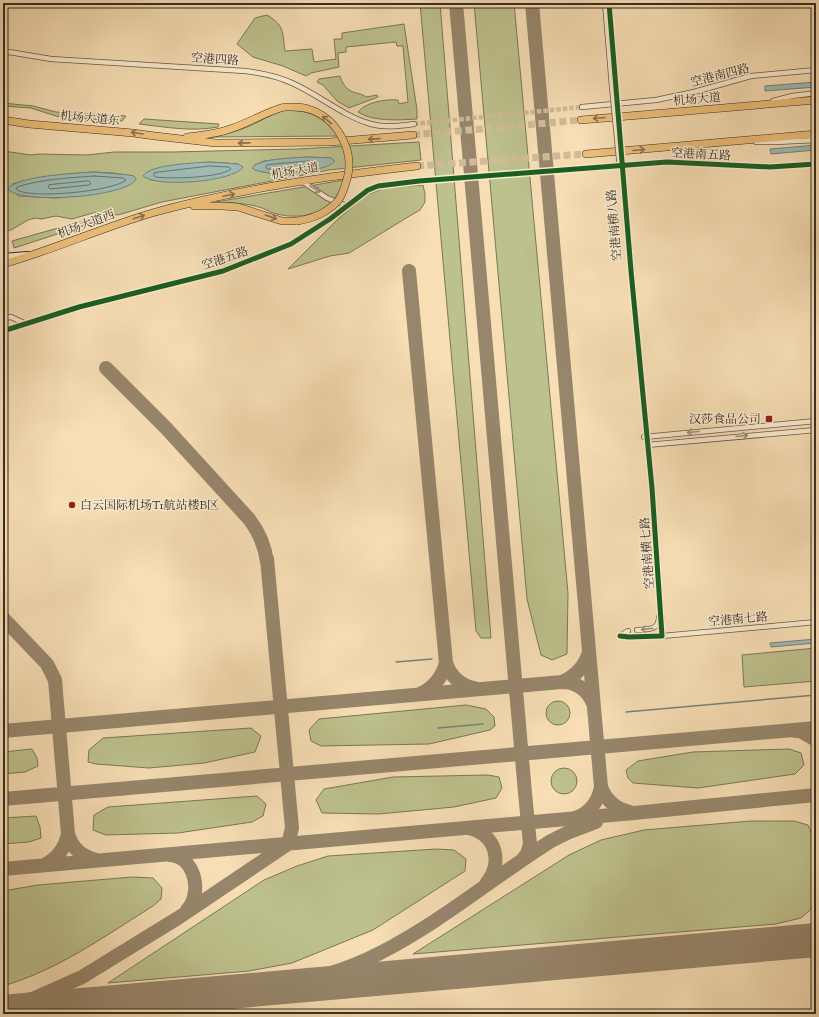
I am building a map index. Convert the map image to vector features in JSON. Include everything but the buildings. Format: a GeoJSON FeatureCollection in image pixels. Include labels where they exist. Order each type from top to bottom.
{"type":"FeatureCollection","features":[{"type":"Feature","properties":{"kind":"highway","name":"机场大道"},"geometry":{"type":"LineString","coordinates":[[580,120],[816,100]]}},
{"type":"Feature","properties":{"kind":"highway"},"geometry":{"type":"LineString","coordinates":[[175,139],[223,131],[240,126],[273,110],[284,107],[298,107],[308,109],[324,117],[334,126],[346,147],[349,172],[346,184],[339,200],[323,213],[297,221],[282,221],[238,207],[177,206]]}},
{"type":"Feature","properties":{"kind":"highway","name":"机场大道东"},"geometry":{"type":"LineString","coordinates":[[3,120],[29,124],[133,133],[175,139]]}},
{"type":"Feature","properties":{"kind":"highway"},"geometry":{"type":"LineString","coordinates":[[586,154],[816,134]]}},
{"type":"Feature","properties":{"kind":"highway","name":"机场大道"},"geometry":{"type":"LineString","coordinates":[[175,139],[216,143],[330,142],[413,135]]}},
{"type":"Feature","properties":{"kind":"highway","name":"机场大道"},"geometry":{"type":"LineString","coordinates":[[177,206],[329,176],[417,166]]}},
{"type":"Feature","properties":{"kind":"highway","name":"机场大道西"},"geometry":{"type":"LineString","coordinates":[[3,266],[122,223],[177,206]]}},
{"type":"Feature","properties":{"kind":"main road"},"geometry":{"type":"LineString","coordinates":[[3,123],[29,124]]}},
{"type":"Feature","properties":{"kind":"main road"},"geometry":{"type":"LineString","coordinates":[[3,257],[36,254]]}},
{"type":"Feature","properties":{"kind":"street","name":"空港南横八路"},"geometry":{"type":"LineString","coordinates":[[605,3],[614,87],[646,445]]}},
{"type":"Feature","properties":{"kind":"street","name":"空港南横八路"},"geometry":{"type":"LineString","coordinates":[[609,3],[614,87]]}},
{"type":"Feature","properties":{"kind":"street","name":"空港四路"},"geometry":{"type":"LineString","coordinates":[[3,53],[9,52],[51,59],[258,73],[273,76],[292,83],[348,114],[372,124],[383,126],[414,124]]}},
{"type":"Feature","properties":{"kind":"street","name":"空港南四路"},"geometry":{"type":"LineString","coordinates":[[582,107],[656,100],[694,92],[751,76],[816,70]]}},
{"type":"Feature","properties":{"kind":"street"},"geometry":{"type":"LineString","coordinates":[[764,104],[792,96],[816,93]]}},
{"type":"Feature","properties":{"kind":"street"},"geometry":{"type":"LineString","coordinates":[[747,140],[768,142],[816,140]]}},
{"type":"Feature","properties":{"kind":"street","name":"空港南五路"},"geometry":{"type":"LineString","coordinates":[[586,169],[667,162],[770,167],[816,164]]}},
{"type":"Feature","properties":{"kind":"street"},"geometry":{"type":"LineString","coordinates":[[302,181],[327,198],[347,206]]}},
{"type":"Feature","properties":{"kind":"street","name":"空港五路"},"geometry":{"type":"LineString","coordinates":[[3,330],[79,308],[223,271],[291,244],[330,219],[368,190],[378,186],[419,181]]}},
{"type":"Feature","properties":{"kind":"street"},"geometry":{"type":"LineString","coordinates":[[327,198],[331,210],[330,219]]}},
{"type":"Feature","properties":{"kind":"street"},"geometry":{"type":"LineString","coordinates":[[3,318],[11,317],[24,323]]}},
{"type":"Feature","properties":{"kind":"street"},"geometry":{"type":"LineString","coordinates":[[646,436],[816,421]]}},
{"type":"Feature","properties":{"kind":"street"},"geometry":{"type":"LineString","coordinates":[[646,445],[816,430]]}},
{"type":"Feature","properties":{"kind":"street","name":"空港南横七路"},"geometry":{"type":"LineString","coordinates":[[637,630],[652,629],[657,626],[659,622],[646,445]]}},
{"type":"Feature","properties":{"kind":"street","name":"空港南横七路"},"geometry":{"type":"LineString","coordinates":[[646,445],[662,636]]}},
{"type":"Feature","properties":{"kind":"street","name":"空港南七路"},"geometry":{"type":"LineString","coordinates":[[662,636],[816,622]]}},
{"type":"Feature","properties":{"kind":"street"},"geometry":{"type":"LineString","coordinates":[[628,631],[620,636],[629,637]]}},
{"type":"Feature","properties":{"kind":"street"},"geometry":{"type":"LineString","coordinates":[[638,637],[662,636]]}},
{"type":"Feature","properties":{"kind":"green space"},"geometry":{"type":"Polygon","coordinates":[[[420,3],[440,3],[491,638],[481,638],[476,631],[420,3]]]}},
{"type":"Feature","properties":{"kind":"green space"},"geometry":{"type":"Polygon","coordinates":[[[474,3],[514,3],[568,593],[567,654],[552,660],[541,655],[527,599],[474,3]]]}},
{"type":"Feature","properties":{"kind":"green space"},"geometry":{"type":"Polygon","coordinates":[[[267,15],[277,22],[282,30],[285,51],[312,49],[314,62],[336,59],[334,39],[342,39],[342,33],[404,24],[417,110],[417,119],[378,119],[358,112],[366,106],[387,100],[398,100],[399,104],[408,102],[403,46],[397,46],[396,42],[346,47],[346,52],[338,53],[339,67],[311,73],[306,76],[283,66],[253,57],[237,44],[255,18],[267,15]]]}},
{"type":"Feature","properties":{"kind":"green space"},"geometry":{"type":"Polygon","coordinates":[[[340,76],[344,85],[351,91],[366,97],[377,95],[378,97],[349,108],[337,101],[323,85],[317,82],[319,79],[340,76]]]}},
{"type":"Feature","properties":{"kind":"green space"},"geometry":{"type":"Polygon","coordinates":[[[3,103],[33,106],[56,112],[126,116],[122,121],[59,117],[31,108],[3,106],[3,103]]]}},
{"type":"Feature","properties":{"kind":"green space"},"geometry":{"type":"Polygon","coordinates":[[[284,110],[301,111],[315,116],[327,124],[338,136],[210,137],[242,129],[284,110]]]}},
{"type":"Feature","properties":{"kind":"green space"},"geometry":{"type":"Polygon","coordinates":[[[144,119],[219,124],[218,127],[198,129],[139,124],[144,119]]]}},
{"type":"Feature","properties":{"kind":"green space"},"geometry":{"type":"Polygon","coordinates":[[[419,142],[421,160],[329,170],[162,202],[118,215],[101,212],[72,219],[56,216],[41,219],[35,218],[28,220],[11,230],[3,231],[3,151],[31,155],[87,155],[114,152],[298,149],[419,142]],[[308,157],[264,161],[255,165],[254,169],[281,174],[304,172],[331,158],[308,157]],[[210,162],[179,165],[151,180],[181,182],[238,164],[210,162]],[[94,172],[42,177],[12,184],[18,196],[56,198],[94,194],[134,176],[94,172]]]}},
{"type":"Feature","properties":{"kind":"green space"},"geometry":{"type":"Polygon","coordinates":[[[344,180],[337,195],[328,205],[315,213],[308,215],[292,216],[275,214],[251,205],[216,202],[344,180]]]}},
{"type":"Feature","properties":{"kind":"green space"},"geometry":{"type":"Polygon","coordinates":[[[423,185],[425,202],[420,210],[349,253],[330,256],[288,269],[336,221],[367,195],[384,188],[423,185]]]}},
{"type":"Feature","properties":{"kind":"green space"},"geometry":{"type":"Polygon","coordinates":[[[97,217],[104,219],[14,248],[12,241],[97,217]]]}},
{"type":"Feature","properties":{"kind":"green space"},"geometry":{"type":"Polygon","coordinates":[[[816,648],[816,681],[744,687],[742,655],[816,648]]]}},
{"type":"Feature","properties":{"kind":"green space"},"geometry":{"type":"Polygon","coordinates":[[[558,701],[567,704],[570,713],[567,722],[558,725],[549,722],[546,713],[549,704],[558,701]]]}},
{"type":"Feature","properties":{"kind":"green space"},"geometry":{"type":"Polygon","coordinates":[[[466,705],[486,709],[494,717],[495,726],[490,730],[429,744],[321,746],[311,741],[309,730],[319,719],[466,705]]]}},
{"type":"Feature","properties":{"kind":"green space"},"geometry":{"type":"Polygon","coordinates":[[[251,728],[261,736],[255,752],[204,763],[149,768],[96,764],[88,762],[89,750],[103,738],[251,728]]]}},
{"type":"Feature","properties":{"kind":"green space"},"geometry":{"type":"Polygon","coordinates":[[[32,749],[37,758],[38,766],[25,772],[3,774],[3,752],[32,749]]]}},
{"type":"Feature","properties":{"kind":"green space"},"geometry":{"type":"Polygon","coordinates":[[[789,749],[801,753],[804,765],[795,774],[698,788],[633,783],[628,778],[626,770],[638,761],[693,752],[789,749]]]}},
{"type":"Feature","properties":{"kind":"green space"},"geometry":{"type":"Polygon","coordinates":[[[564,768],[573,772],[577,781],[573,790],[564,794],[555,790],[551,781],[555,772],[564,768]]]}},
{"type":"Feature","properties":{"kind":"green space"},"geometry":{"type":"Polygon","coordinates":[[[488,775],[499,777],[502,788],[496,798],[454,807],[379,814],[322,813],[316,800],[324,789],[393,777],[488,775]]]}},
{"type":"Feature","properties":{"kind":"green space"},"geometry":{"type":"Polygon","coordinates":[[[257,796],[266,804],[263,816],[252,822],[178,833],[106,835],[93,830],[94,815],[108,807],[257,796]]]}},
{"type":"Feature","properties":{"kind":"green space"},"geometry":{"type":"Polygon","coordinates":[[[36,816],[40,827],[41,838],[29,842],[3,844],[3,818],[36,816]]]}},
{"type":"Feature","properties":{"kind":"green space"},"geometry":{"type":"Polygon","coordinates":[[[751,821],[794,821],[808,825],[815,842],[816,903],[801,918],[776,924],[413,954],[569,855],[601,840],[644,830],[751,821]]]}},
{"type":"Feature","properties":{"kind":"green space"},"geometry":{"type":"Polygon","coordinates":[[[436,849],[454,850],[466,859],[465,871],[373,930],[292,963],[249,971],[108,983],[264,880],[297,866],[328,856],[436,849]]]}},
{"type":"Feature","properties":{"kind":"green space"},"geometry":{"type":"Polygon","coordinates":[[[132,877],[153,878],[162,888],[161,899],[153,906],[117,929],[62,962],[3,986],[3,891],[38,885],[132,877]]]}},
{"type":"Feature","properties":{"kind":"water"},"geometry":{"type":"Polygon","coordinates":[[[816,82],[816,87],[765,91],[765,86],[816,82]]]}},
{"type":"Feature","properties":{"kind":"water"},"geometry":{"type":"Polygon","coordinates":[[[816,145],[816,150],[771,154],[770,149],[816,145]]]}},
{"type":"Feature","properties":{"kind":"water"},"geometry":{"type":"Polygon","coordinates":[[[308,157],[331,158],[335,161],[320,169],[295,173],[269,173],[252,168],[262,162],[270,160],[308,157]]]}},
{"type":"Feature","properties":{"kind":"water"},"geometry":{"type":"Polygon","coordinates":[[[210,162],[238,164],[243,167],[237,172],[225,176],[211,180],[194,182],[163,182],[151,180],[143,176],[147,172],[154,169],[184,164],[210,162]]]}},
{"type":"Feature","properties":{"kind":"water"},"geometry":{"type":"Polygon","coordinates":[[[94,172],[129,175],[134,176],[136,179],[129,185],[114,190],[74,197],[32,197],[17,194],[8,189],[22,181],[34,178],[94,172]]]}},
{"type":"Feature","properties":{"kind":"water"},"geometry":{"type":"Polygon","coordinates":[[[816,639],[816,643],[771,647],[770,643],[816,639]]]}},
{"type":"Feature","properties":{"kind":"waterway"},"geometry":{"type":"LineString","coordinates":[[396,662],[432,659]]}},
{"type":"Feature","properties":{"kind":"waterway"},"geometry":{"type":"LineString","coordinates":[[626,712],[816,695]]}},
{"type":"Feature","properties":{"kind":"waterway"},"geometry":{"type":"LineString","coordinates":[[438,728],[483,724]]}},
{"type":"Feature","properties":{"kind":"taxiway"},"geometry":{"type":"LineString","coordinates":[[456,3],[530,844],[527,854],[522,860]]}},
{"type":"Feature","properties":{"kind":"taxiway"},"geometry":{"type":"LineString","coordinates":[[532,3],[601,787],[598,797],[589,810],[575,818]]}},
{"type":"Feature","properties":{"kind":"taxiway"},"geometry":{"type":"LineString","coordinates":[[409,271],[446,663],[457,680],[464,685],[474,688]]}},
{"type":"Feature","properties":{"kind":"taxiway"},"geometry":{"type":"LineString","coordinates":[[106,368],[166,428],[249,519],[261,539],[267,562]]}},
{"type":"Feature","properties":{"kind":"taxiway"},"geometry":{"type":"LineString","coordinates":[[3,1007],[35,998],[82,977],[178,918],[288,844],[292,828],[267,559]]}},
{"type":"Feature","properties":{"kind":"taxiway"},"geometry":{"type":"LineString","coordinates":[[3,618],[47,664],[55,680],[68,834],[72,844],[78,851],[87,857],[97,860]]}},
{"type":"Feature","properties":{"kind":"taxiway"},"geometry":{"type":"LineString","coordinates":[[562,682],[572,677],[579,670],[585,662],[589,652]]}},
{"type":"Feature","properties":{"kind":"taxiway"},"geometry":{"type":"LineString","coordinates":[[420,694],[425,692],[437,682],[446,663]]}},
{"type":"Feature","properties":{"kind":"taxiway"},"geometry":{"type":"LineString","coordinates":[[3,731],[562,682],[577,685],[588,694],[593,703]]}},
{"type":"Feature","properties":{"kind":"taxiway"},"geometry":{"type":"LineString","coordinates":[[3,799],[816,728]]}},
{"type":"Feature","properties":{"kind":"taxiway"},"geometry":{"type":"LineString","coordinates":[[795,731],[800,731],[816,740]]}},
{"type":"Feature","properties":{"kind":"taxiway"},"geometry":{"type":"LineString","coordinates":[[601,787],[612,803],[620,809],[630,812]]}},
{"type":"Feature","properties":{"kind":"taxiway"},"geometry":{"type":"LineString","coordinates":[[3,869],[634,813],[816,795]]}},
{"type":"Feature","properties":{"kind":"taxiway"},"geometry":{"type":"LineString","coordinates":[[264,989],[324,976],[352,966],[380,953],[403,941],[446,913],[551,841],[596,822]]}},
{"type":"Feature","properties":{"kind":"taxiway"},"geometry":{"type":"LineString","coordinates":[[469,828],[486,837],[491,843],[494,851],[494,867],[486,884]]}},
{"type":"Feature","properties":{"kind":"taxiway"},"geometry":{"type":"LineString","coordinates":[[44,865],[49,863],[57,856],[65,844],[68,834]]}},
{"type":"Feature","properties":{"kind":"taxiway"},"geometry":{"type":"LineString","coordinates":[[169,855],[178,857],[185,862],[194,876],[195,894],[192,903],[187,910]]}},
{"type":"Feature","properties":{"kind":"taxiway"},"geometry":{"type":"LineString","coordinates":[[801,941],[816,936]]}},
{"type":"Feature","properties":{"kind":"runway"},"geometry":{"type":"LineString","coordinates":[[3,1012],[816,940]]}},
{"type":"Feature","properties":{"kind":"tunnel"},"geometry":{"type":"LineString","coordinates":[[414,124],[582,107]]}},
{"type":"Feature","properties":{"kind":"tunnel"},"geometry":{"type":"LineString","coordinates":[[413,135],[581,120]]}},
{"type":"Feature","properties":{"kind":"tunnel"},"geometry":{"type":"LineString","coordinates":[[417,166],[586,154]]}},
{"type":"Feature","properties":{"kind":"tunnel"},"geometry":{"type":"LineString","coordinates":[[419,181],[586,169]]}},
{"type":"Feature","properties":{"kind":"cycle path"},"geometry":{"type":"LineString","coordinates":[[609,3],[631,271],[652,488],[662,636],[620,636]]}},
{"type":"Feature","properties":{"kind":"cycle path"},"geometry":{"type":"LineString","coordinates":[[3,331],[79,307],[223,271],[291,244],[330,219],[368,190],[378,186],[419,181],[667,162],[770,167],[816,164]]}},
{"type":"Feature","properties":{"kind":"place","name":"汉莎食品公司"},"geometry":{"type":"Point","coordinates":[769,419]}},
{"type":"Feature","properties":{"kind":"place","name":"白云国际机场T1航站楼B区"},"geometry":{"type":"Point","coordinates":[72,505]}}]}
